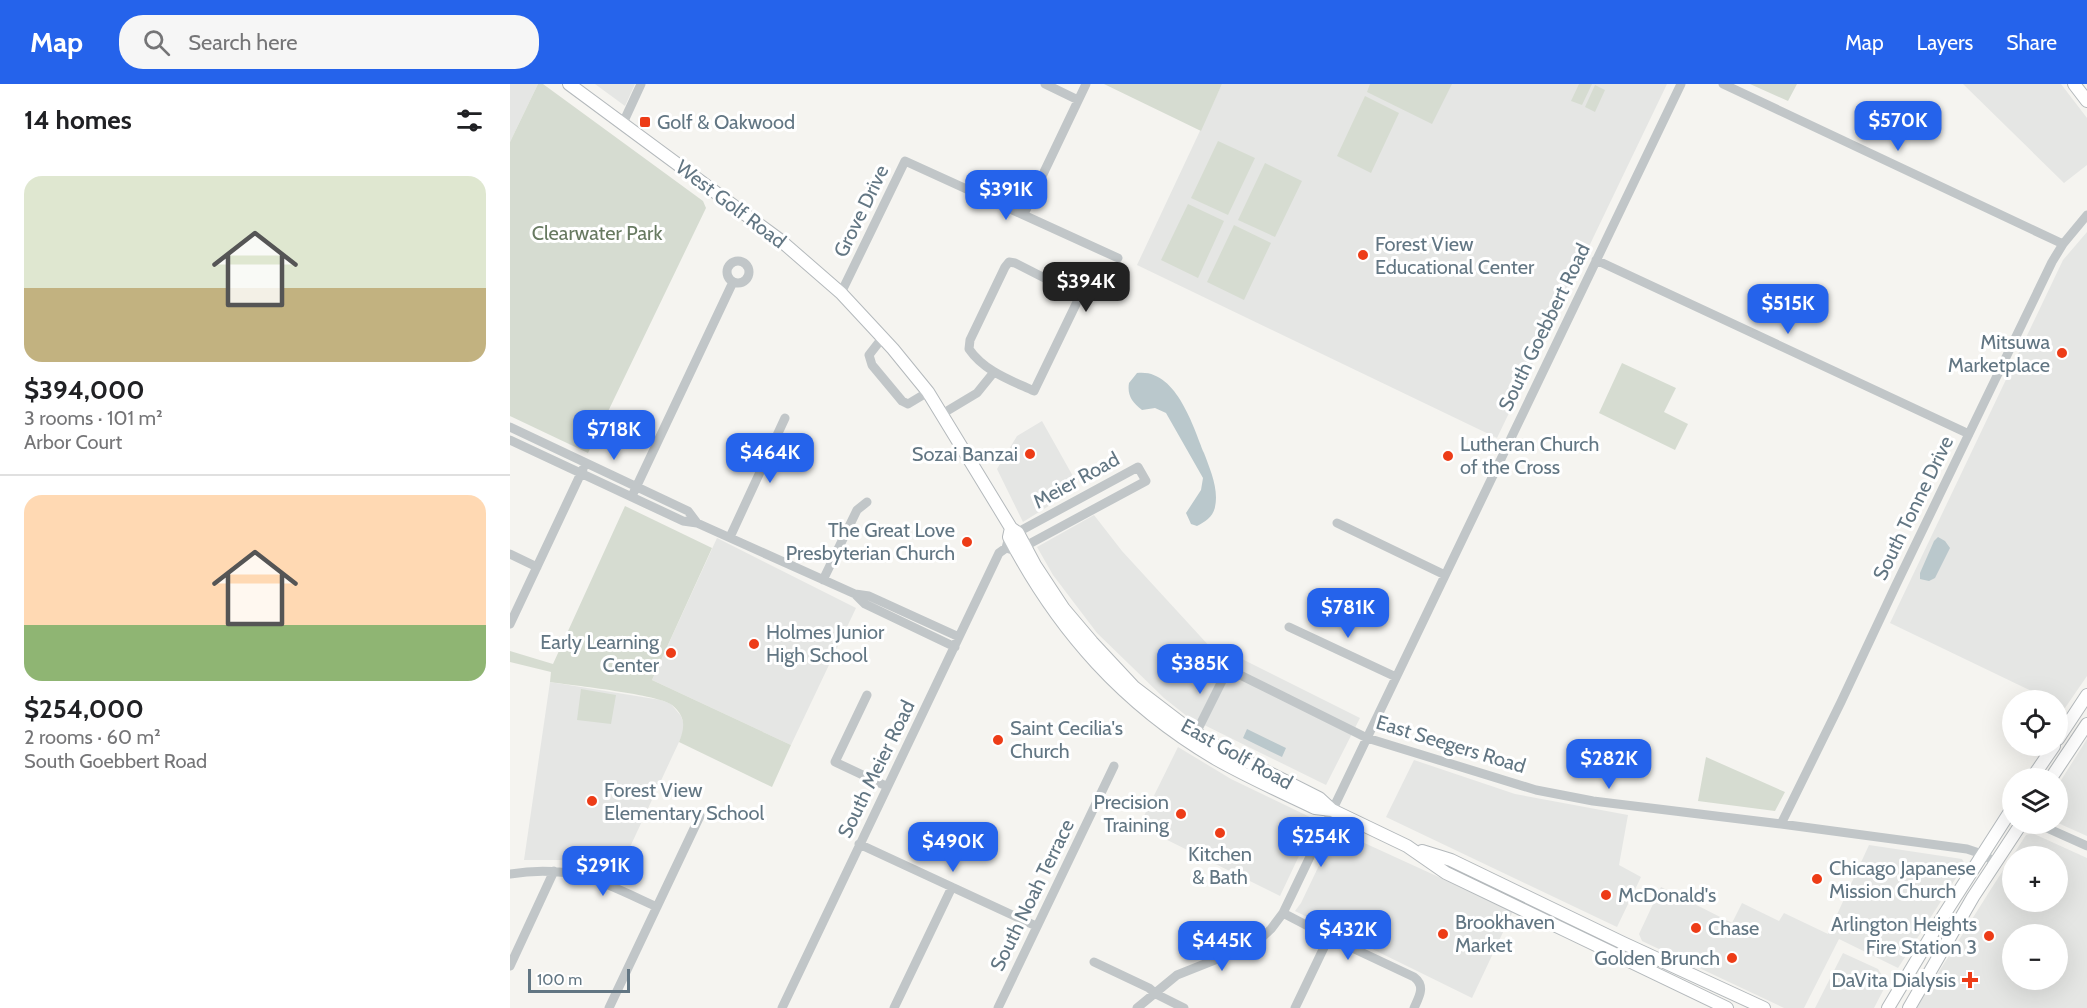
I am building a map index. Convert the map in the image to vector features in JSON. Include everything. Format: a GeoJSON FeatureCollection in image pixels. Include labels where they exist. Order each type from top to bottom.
{"type":"FeatureCollection","features":[{"type":"Feature","properties":{"kind":"main road","name":"West Golf Road"},"geometry":{"type":"LineString","coordinates":[[569,84],[780,240],[841,292],[883,337],[928,392],[994,499]]}},
{"type":"Feature","properties":{"kind":"main road"},"geometry":{"type":"LineString","coordinates":[[2074,84],[2087,101]]}},
{"type":"Feature","properties":{"kind":"main road","name":"East Golf Road"},"geometry":{"type":"LineString","coordinates":[[994,499],[1042,596],[1100,669],[1150,715],[1195,746],[1253,779],[1315,808],[1332,810]]}},
{"type":"Feature","properties":{"kind":"main road","name":"East Golf Road"},"geometry":{"type":"LineString","coordinates":[[1014,540],[1035,565],[1064,609],[1134,687],[1196,733],[1251,765],[1319,798],[1332,810],[1407,846],[1452,860],[1764,1008]]}},
{"type":"Feature","properties":{"kind":"main road"},"geometry":{"type":"LineString","coordinates":[[2068,724],[2087,695]]}},
{"type":"Feature","properties":{"kind":"main road"},"geometry":{"type":"LineString","coordinates":[[2058,768],[2087,724]]}},
{"type":"Feature","properties":{"kind":"main road"},"geometry":{"type":"LineString","coordinates":[[1888,1008],[1909,970],[2002,824]]}},
{"type":"Feature","properties":{"kind":"main road"},"geometry":{"type":"LineString","coordinates":[[1909,1008],[1972,897],[2014,834]]}},
{"type":"Feature","properties":{"kind":"main road","name":"East Golf Road"},"geometry":{"type":"LineString","coordinates":[[1407,846],[1446,873],[1727,1008]]}},
{"type":"Feature","properties":{"kind":"street"},"geometry":{"type":"LineString","coordinates":[[623,123],[641,84]]}},
{"type":"Feature","properties":{"kind":"street"},"geometry":{"type":"LineString","coordinates":[[1045,84],[1078,100]]}},
{"type":"Feature","properties":{"kind":"street"},"geometry":{"type":"LineString","coordinates":[[1024,214],[1086,84]]}},
{"type":"Feature","properties":{"kind":"street","name":"South Goebbert Road"},"geometry":{"type":"LineString","coordinates":[[1137,1008],[1177,975],[1232,954],[1259,940],[1283,913],[1681,84]]}},
{"type":"Feature","properties":{"kind":"street"},"geometry":{"type":"LineString","coordinates":[[1723,84],[2063,244]]}},
{"type":"Feature","properties":{"kind":"street","name":"Grove Drive"},"geometry":{"type":"LineString","coordinates":[[841,292],[905,161],[1118,258]]}},
{"type":"Feature","properties":{"kind":"street","name":"South Tonne Drive"},"geometry":{"type":"LineString","coordinates":[[1781,824],[2052,262],[2063,244],[2087,215]]}},
{"type":"Feature","properties":{"kind":"street"},"geometry":{"type":"LineString","coordinates":[[1596,260],[1969,434]]}},
{"type":"Feature","properties":{"kind":"street"},"geometry":{"type":"LineString","coordinates":[[1009,262],[1076,295],[1077,302],[1034,391],[994,372],[976,360],[969,349],[970,340],[1009,262]]}},
{"type":"Feature","properties":{"kind":"street"},"geometry":{"type":"LineString","coordinates":[[633,496],[733,282]]}},
{"type":"Feature","properties":{"kind":"street"},"geometry":{"type":"LineString","coordinates":[[883,337],[869,355],[872,365],[902,401],[908,404],[928,392]]}},
{"type":"Feature","properties":{"kind":"street"},"geometry":{"type":"LineString","coordinates":[[942,414],[977,393],[994,372]]}},
{"type":"Feature","properties":{"kind":"street"},"geometry":{"type":"LineString","coordinates":[[730,537],[785,418]]}},
{"type":"Feature","properties":{"kind":"street"},"geometry":{"type":"LineString","coordinates":[[510,427],[688,511],[697,522]]}},
{"type":"Feature","properties":{"kind":"street"},"geometry":{"type":"LineString","coordinates":[[510,440],[683,521],[697,522],[823,580],[855,594],[869,596],[959,637]]}},
{"type":"Feature","properties":{"kind":"street"},"geometry":{"type":"LineString","coordinates":[[510,624],[587,463]]}},
{"type":"Feature","properties":{"kind":"street","name":"Meier Road"},"geometry":{"type":"LineString","coordinates":[[1138,467],[1146,481],[1014,540],[1138,467]]}},
{"type":"Feature","properties":{"kind":"street"},"geometry":{"type":"LineString","coordinates":[[823,580],[857,510],[867,502]]}},
{"type":"Feature","properties":{"kind":"street"},"geometry":{"type":"LineString","coordinates":[[1337,523],[1445,575]]}},
{"type":"Feature","properties":{"kind":"street","name":"South Meier Road"},"geometry":{"type":"LineString","coordinates":[[782,1008],[999,552],[1014,540]]}},
{"type":"Feature","properties":{"kind":"street"},"geometry":{"type":"LineString","coordinates":[[510,554],[537,567]]}},
{"type":"Feature","properties":{"kind":"street"},"geometry":{"type":"LineString","coordinates":[[855,594],[865,604],[955,647]]}},
{"type":"Feature","properties":{"kind":"street"},"geometry":{"type":"LineString","coordinates":[[1289,627],[1396,676]]}},
{"type":"Feature","properties":{"kind":"street","name":"East Seegers Road"},"geometry":{"type":"LineString","coordinates":[[1196,733],[1228,669],[1367,738],[1536,790],[1593,801],[1967,849],[1995,862]]}},
{"type":"Feature","properties":{"kind":"street"},"geometry":{"type":"LineString","coordinates":[[867,695],[835,762],[886,786]]}},
{"type":"Feature","properties":{"kind":"street","name":"South Noah Terrace"},"geometry":{"type":"LineString","coordinates":[[998,1008],[1114,766]]}},
{"type":"Feature","properties":{"kind":"street"},"geometry":{"type":"LineString","coordinates":[[609,1008],[700,816]]}},
{"type":"Feature","properties":{"kind":"street"},"geometry":{"type":"LineString","coordinates":[[2060,834],[2087,846]]}},
{"type":"Feature","properties":{"kind":"street"},"geometry":{"type":"LineString","coordinates":[[859,844],[1036,926]]}},
{"type":"Feature","properties":{"kind":"street"},"geometry":{"type":"LineString","coordinates":[[510,874],[554,871],[575,873],[600,880],[657,907]]}},
{"type":"Feature","properties":{"kind":"street"},"geometry":{"type":"LineString","coordinates":[[510,966],[554,871]]}},
{"type":"Feature","properties":{"kind":"street"},"geometry":{"type":"LineString","coordinates":[[894,1008],[952,888]]}},
{"type":"Feature","properties":{"kind":"street"},"geometry":{"type":"LineString","coordinates":[[1283,913],[1419,981],[1421,993],[1414,1008]]}},
{"type":"Feature","properties":{"kind":"street"},"geometry":{"type":"LineString","coordinates":[[1295,1008],[1329,937]]}},
{"type":"Feature","properties":{"kind":"street"},"geometry":{"type":"LineString","coordinates":[[1094,962],[1149,988],[1184,1008]]}},
{"type":"Feature","properties":{"kind":"shaded area"},"geometry":{"type":"Polygon","coordinates":[[[510,84],[538,84],[510,142],[510,84]]]}},
{"type":"Feature","properties":{"kind":"shaded area"},"geometry":{"type":"Polygon","coordinates":[[[595,84],[635,84],[625,106],[595,84]]]}},
{"type":"Feature","properties":{"kind":"shaded area","name":"Forest View Educational Center"},"geometry":{"type":"Polygon","coordinates":[[[1222,84],[1667,84],[1497,438],[1137,265],[1222,84]]]}},
{"type":"Feature","properties":{"kind":"shaded area"},"geometry":{"type":"Polygon","coordinates":[[[1963,84],[2061,84],[2087,118],[2087,165],[2064,183],[1963,84]]]}},
{"type":"Feature","properties":{"kind":"shaded area"},"geometry":{"type":"Polygon","coordinates":[[[2087,232],[2087,676],[2068,704],[2068,690],[2029,690],[1890,623],[2063,260],[2087,232]]]}},
{"type":"Feature","properties":{"kind":"shaded area"},"geometry":{"type":"Polygon","coordinates":[[[1137,373],[1151,374],[1172,389],[1181,401],[1200,442],[1213,479],[1216,500],[1211,516],[1197,526],[1191,524],[1186,513],[1201,490],[1203,478],[1166,413],[1155,408],[1142,410],[1131,398],[1129,383],[1137,373]]]}},
{"type":"Feature","properties":{"kind":"shaded area"},"geometry":{"type":"Polygon","coordinates":[[[1042,421],[1079,487],[1023,522],[997,469],[1017,436],[1042,421]]]}},
{"type":"Feature","properties":{"kind":"shaded area"},"geometry":{"type":"Polygon","coordinates":[[[1094,515],[1122,551],[1211,648],[1222,649],[1360,718],[1326,785],[1188,717],[1164,698],[1097,633],[1053,575],[1037,547],[1094,515]]]}},
{"type":"Feature","properties":{"kind":"shaded area"},"geometry":{"type":"Polygon","coordinates":[[[1938,537],[1950,548],[1935,578],[1929,581],[1920,579],[1920,573],[1938,537]]]}},
{"type":"Feature","properties":{"kind":"shaded area","name":"Holmes Junior High School"},"geometry":{"type":"Polygon","coordinates":[[[717,538],[856,608],[791,745],[652,680],[717,538]]]}},
{"type":"Feature","properties":{"kind":"shaded area","name":"Forest View Elementary School"},"geometry":{"type":"Polygon","coordinates":[[[550,682],[661,700],[671,704],[681,716],[685,728],[616,877],[596,868],[561,860],[524,860],[550,682]]]}},
{"type":"Feature","properties":{"kind":"shaded area"},"geometry":{"type":"Polygon","coordinates":[[[1247,729],[1286,748],[1282,757],[1243,738],[1247,729]]]}},
{"type":"Feature","properties":{"kind":"shaded area"},"geometry":{"type":"Polygon","coordinates":[[[2087,739],[2087,836],[2068,827],[2068,769],[2087,739]]]}},
{"type":"Feature","properties":{"kind":"shaded area"},"geometry":{"type":"Polygon","coordinates":[[[1178,747],[1231,779],[1316,820],[1280,896],[1139,826],[1178,747]]]}},
{"type":"Feature","properties":{"kind":"shaded area"},"geometry":{"type":"Polygon","coordinates":[[[1414,760],[1515,794],[1628,815],[1619,865],[1641,877],[1617,927],[1386,817],[1414,760]]]}},
{"type":"Feature","properties":{"kind":"shaded area"},"geometry":{"type":"Polygon","coordinates":[[[1336,830],[1513,911],[1472,998],[1295,911],[1336,830]]]}},
{"type":"Feature","properties":{"kind":"shaded area"},"geometry":{"type":"Polygon","coordinates":[[[2034,834],[2061,846],[2019,846],[2026,835],[2034,834]]]}},
{"type":"Feature","properties":{"kind":"shaded area"},"geometry":{"type":"Polygon","coordinates":[[[1869,845],[1962,859],[1965,864],[1898,968],[1839,939],[1804,1008],[1784,1008],[1642,941],[1639,934],[1661,887],[1732,923],[1742,903],[1779,921],[1784,913],[1828,934],[1869,845]]]}},
{"type":"Feature","properties":{"kind":"shaded area"},"geometry":{"type":"Polygon","coordinates":[[[2068,849],[2087,858],[2087,1008],[1916,1008],[2002,872],[2002,912],[2068,912],[2068,849]]]}},
{"type":"Feature","properties":{"kind":"shaded area"},"geometry":{"type":"Polygon","coordinates":[[[1843,953],[1878,969],[1887,983],[1874,1008],[1815,1008],[1843,953]]]}},
{"type":"Feature","properties":{"kind":"green space","name":"Clearwater Park"},"geometry":{"type":"Polygon","coordinates":[[[538,84],[543,84],[703,201],[706,208],[588,453],[510,416],[510,142],[538,84]]]}},
{"type":"Feature","properties":{"kind":"green space"},"geometry":{"type":"Polygon","coordinates":[[[1104,84],[1222,84],[1201,131],[1104,84]]]}},
{"type":"Feature","properties":{"kind":"green space"},"geometry":{"type":"Polygon","coordinates":[[[1370,84],[1452,84],[1432,124],[1367,92],[1370,84]]]}},
{"type":"Feature","properties":{"kind":"green space"},"geometry":{"type":"Polygon","coordinates":[[[1579,84],[1592,84],[1582,105],[1571,101],[1579,84]]]}},
{"type":"Feature","properties":{"kind":"green space"},"geometry":{"type":"Polygon","coordinates":[[[1750,84],[1797,84],[1788,101],[1750,84]]]}},
{"type":"Feature","properties":{"kind":"green space"},"geometry":{"type":"Polygon","coordinates":[[[1595,85],[1605,90],[1595,112],[1585,107],[1595,85]]]}},
{"type":"Feature","properties":{"kind":"green space"},"geometry":{"type":"Polygon","coordinates":[[[1365,96],[1399,113],[1371,173],[1337,156],[1365,96]]]}},
{"type":"Feature","properties":{"kind":"green space"},"geometry":{"type":"Polygon","coordinates":[[[1218,141],[1255,158],[1228,215],[1191,198],[1218,141]]]}},
{"type":"Feature","properties":{"kind":"green space"},"geometry":{"type":"Polygon","coordinates":[[[1265,163],[1302,181],[1275,237],[1238,220],[1265,163]]]}},
{"type":"Feature","properties":{"kind":"green space"},"geometry":{"type":"Polygon","coordinates":[[[1188,204],[1224,221],[1198,278],[1161,260],[1188,204]]]}},
{"type":"Feature","properties":{"kind":"green space"},"geometry":{"type":"Polygon","coordinates":[[[1234,225],[1271,243],[1244,300],[1207,282],[1234,225]]]}},
{"type":"Feature","properties":{"kind":"green space"},"geometry":{"type":"Polygon","coordinates":[[[1622,363],[1676,388],[1664,412],[1688,424],[1675,450],[1599,413],[1622,363]]]}},
{"type":"Feature","properties":{"kind":"green space"},"geometry":{"type":"Polygon","coordinates":[[[625,506],[712,548],[652,680],[791,745],[772,787],[679,742],[683,727],[682,718],[677,709],[664,701],[634,694],[550,682],[551,672],[510,662],[510,651],[553,664],[625,506]]]}},
{"type":"Feature","properties":{"kind":"green space"},"geometry":{"type":"Polygon","coordinates":[[[581,689],[616,695],[611,724],[577,720],[581,689]]]}},
{"type":"Feature","properties":{"kind":"green space"},"geometry":{"type":"Polygon","coordinates":[[[1706,757],[1785,792],[1775,811],[1698,801],[1706,757]]]}},
{"type":"Feature","properties":{"kind":"place","name":"Golf & Oakwood"},"geometry":{"type":"Point","coordinates":[645,122]}},
{"type":"Feature","properties":{"kind":"place","name":"Forest View Educational Center"},"geometry":{"type":"Point","coordinates":[1363,255]}},
{"type":"Feature","properties":{"kind":"place","name":"Mitsuwa Marketplace"},"geometry":{"type":"Point","coordinates":[2062,353]}},
{"type":"Feature","properties":{"kind":"place","name":"Sozai Banzai"},"geometry":{"type":"Point","coordinates":[1030,454]}},
{"type":"Feature","properties":{"kind":"place","name":"Lutheran Church of the Cross"},"geometry":{"type":"Point","coordinates":[1448,456]}},
{"type":"Feature","properties":{"kind":"place","name":"The Great Love Presbyterian Church"},"geometry":{"type":"Point","coordinates":[967,542]}},
{"type":"Feature","properties":{"kind":"place","name":"Holmes Junior High School"},"geometry":{"type":"Point","coordinates":[754,644]}},
{"type":"Feature","properties":{"kind":"place","name":"Early Learning Center"},"geometry":{"type":"Point","coordinates":[671,653]}},
{"type":"Feature","properties":{"kind":"place","name":"Saint Cecilia's Church"},"geometry":{"type":"Point","coordinates":[998,740]}},
{"type":"Feature","properties":{"kind":"place","name":"Forest View Elementary School"},"geometry":{"type":"Point","coordinates":[592,801]}},
{"type":"Feature","properties":{"kind":"place","name":"Precision Training"},"geometry":{"type":"Point","coordinates":[1181,814]}},
{"type":"Feature","properties":{"kind":"place","name":"Kitchen & Bath"},"geometry":{"type":"Point","coordinates":[1220,833]}},
{"type":"Feature","properties":{"kind":"place","name":"Chicago Japanese Mission Church"},"geometry":{"type":"Point","coordinates":[1817,879]}},
{"type":"Feature","properties":{"kind":"place","name":"McDonald's"},"geometry":{"type":"Point","coordinates":[1606,895]}},
{"type":"Feature","properties":{"kind":"place","name":"Chase"},"geometry":{"type":"Point","coordinates":[1696,928]}},
{"type":"Feature","properties":{"kind":"place","name":"Brookhaven Market"},"geometry":{"type":"Point","coordinates":[1443,934]}},
{"type":"Feature","properties":{"kind":"place","name":"Arlington Heights Fire Station 3"},"geometry":{"type":"Point","coordinates":[1989,936]}},
{"type":"Feature","properties":{"kind":"place","name":"Golden Brunch"},"geometry":{"type":"Point","coordinates":[1732,958]}},
{"type":"Feature","properties":{"kind":"place","name":"DaVita Dialysis"},"geometry":{"type":"Point","coordinates":[1970,980]}}]}
